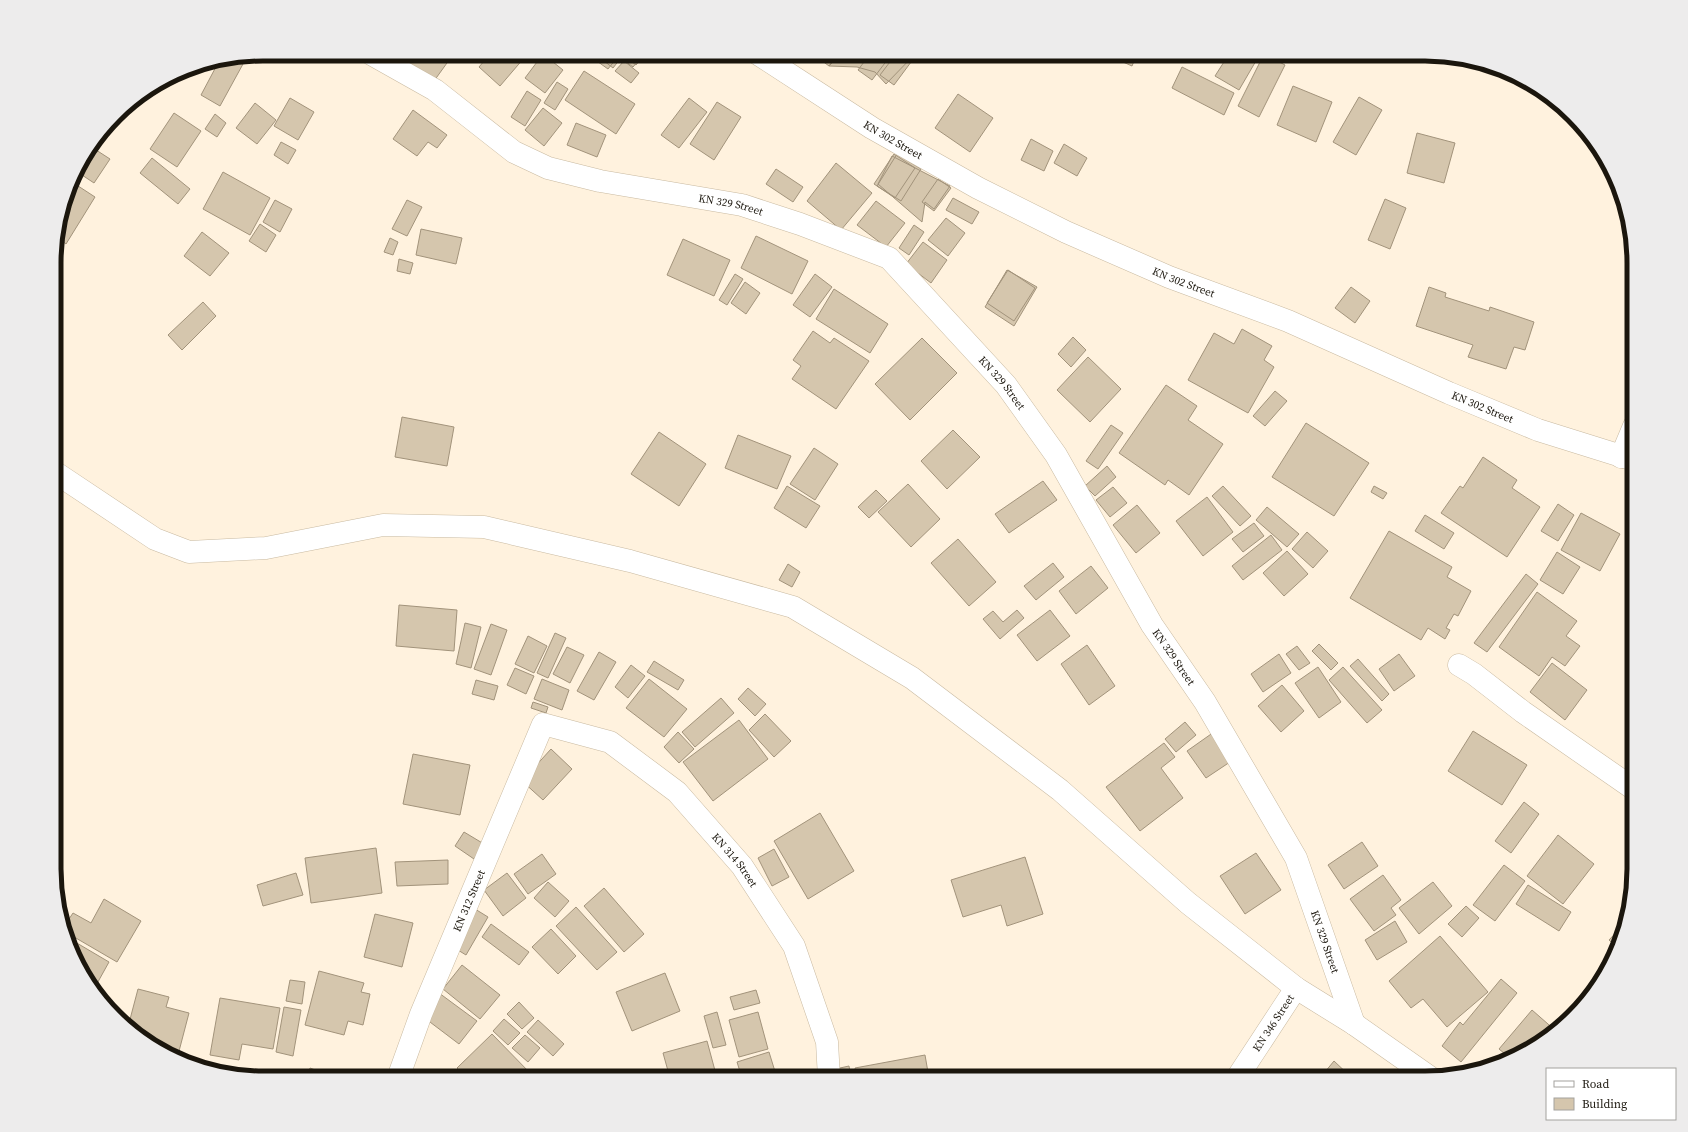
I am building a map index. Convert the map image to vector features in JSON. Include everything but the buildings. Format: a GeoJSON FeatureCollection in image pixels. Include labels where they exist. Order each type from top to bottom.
{"type":"FeatureCollection","features":[{"type":"Feature","properties":{"kind":"street","name":"KN 329 Street"},"geometry":{"type":"LineString","coordinates":[[383,61],[435,90],[514,152],[548,168],[600,181],[742,205],[800,224],[889,258],[1006,385],[1056,455],[1152,625],[1205,702],[1296,858],[1354,1024]]}},
{"type":"Feature","properties":{"kind":"street","name":"KN 302 Street"},"geometry":{"type":"LineString","coordinates":[[769,61],[872,128],[978,188],[1066,232],[1169,277],[1288,321],[1449,393],[1538,430],[1627,459]]}},
{"type":"Feature","properties":{"kind":"street"},"geometry":{"type":"LineString","coordinates":[[61,476],[155,539],[189,552],[266,548],[383,525],[484,527],[630,562],[793,607],[912,678],[1060,790],[1188,903],[1296,988],[1354,1024],[1421,1071]]}},
{"type":"Feature","properties":{"kind":"street"},"geometry":{"type":"LineString","coordinates":[[1459,665],[1627,784]]}},
{"type":"Feature","properties":{"kind":"street","name":"KN 314 Street"},"geometry":{"type":"LineString","coordinates":[[543,724],[610,742],[677,792],[742,866],[794,946],[827,1042],[829,1071]]}},
{"type":"Feature","properties":{"kind":"street","name":"KN 312 Street"},"geometry":{"type":"LineString","coordinates":[[401,1071],[421,1014],[543,724]]}},
{"type":"Feature","properties":{"kind":"street","name":"KN 346 Street"},"geometry":{"type":"LineString","coordinates":[[1242,1071],[1296,988]]}}]}
